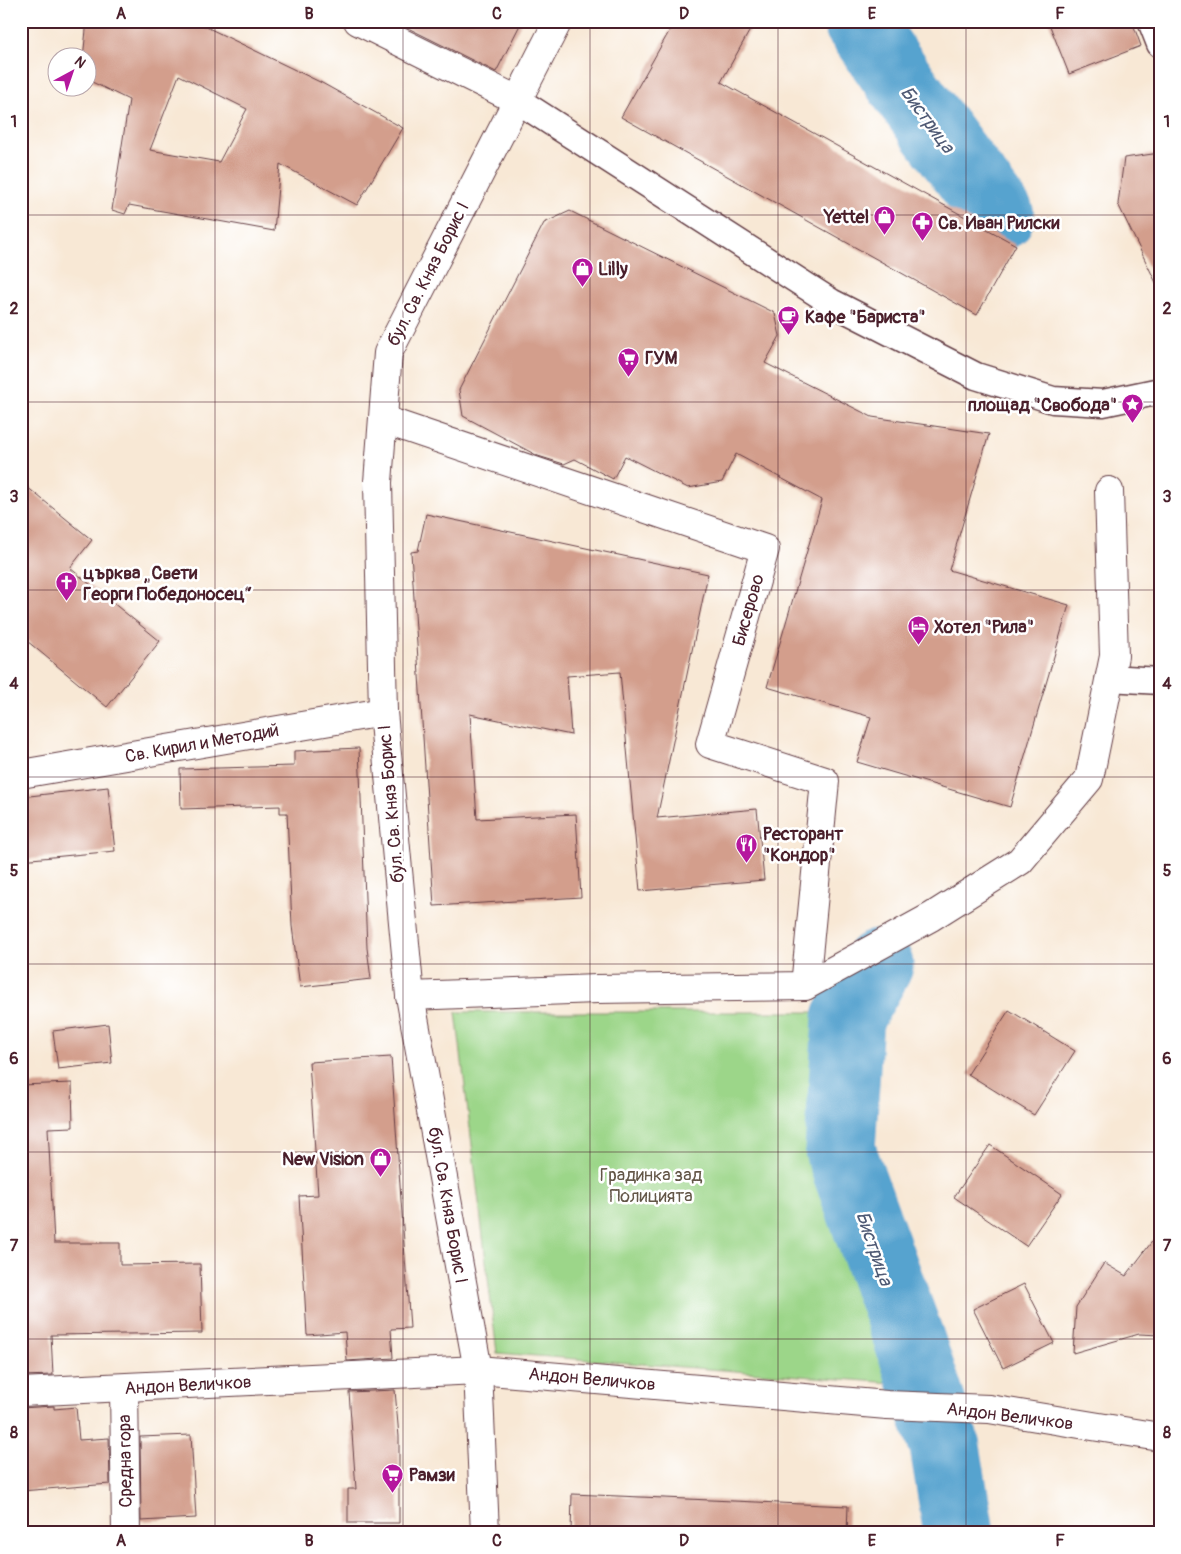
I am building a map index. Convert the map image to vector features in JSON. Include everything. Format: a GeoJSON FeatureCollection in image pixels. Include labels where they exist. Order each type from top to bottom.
{"type":"FeatureCollection","features":[{"type":"Feature","properties":{"kind":"street"},"geometry":{"type":"LineString","coordinates":[[358,21],[517,100],[831,302],[976,376],[1053,400],[1103,403],[1160,391]]}},
{"type":"Feature","properties":{"kind":"street","name":"бул. Св. Княз Борис I"},"geometry":{"type":"LineString","coordinates":[[485,1533],[478,1370],[410,996],[383,712],[378,482],[388,353],[558,21]]}},
{"type":"Feature","properties":{"kind":"street"},"geometry":{"type":"LineString","coordinates":[[1151,21],[1160,44]]}},
{"type":"Feature","properties":{"kind":"street","name":"Бисерово"},"geometry":{"type":"LineString","coordinates":[[384,420],[765,549],[710,744],[825,781],[805,986]]}},
{"type":"Feature","properties":{"kind":"street"},"geometry":{"type":"LineString","coordinates":[[410,996],[597,989],[805,986],[930,917],[1020,861],[1089,779],[1114,656],[1109,491]]}},
{"type":"Feature","properties":{"kind":"street"},"geometry":{"type":"LineString","coordinates":[[1110,678],[1160,681]]}},
{"type":"Feature","properties":{"kind":"street","name":"Св. Кирил и Методий"},"geometry":{"type":"LineString","coordinates":[[21,774],[383,712]]}},
{"type":"Feature","properties":{"kind":"street","name":"Андон Величков"},"geometry":{"type":"LineString","coordinates":[[21,1392],[478,1370],[886,1405],[989,1409],[1160,1437]]}},
{"type":"Feature","properties":{"kind":"street","name":"Средна гора"},"geometry":{"type":"LineString","coordinates":[[124,1388],[126,1533]]}},
{"type":"Feature","properties":{"kind":"green space","name":"Градинка зад Полицията"},"geometry":{"type":"Polygon","coordinates":[[[456,1012],[837,1012],[825,1183],[864,1261],[906,1384],[497,1353],[456,1012]]]}},
{"type":"Feature","properties":{"kind":"building"},"geometry":{"type":"Polygon","coordinates":[[[87,21],[194,21],[322,83],[403,128],[357,205],[280,164],[274,231],[129,205],[125,214],[112,210],[129,100],[98,85],[98,48],[84,48],[87,21]],[[179,75],[150,150],[219,162],[247,109],[179,75]]]}},
{"type":"Feature","properties":{"kind":"building"},"geometry":{"type":"Polygon","coordinates":[[[394,21],[522,21],[496,72],[394,21]]]}},
{"type":"Feature","properties":{"kind":"building"},"geometry":{"type":"Polygon","coordinates":[[[675,21],[755,21],[721,82],[1016,245],[977,315],[621,117],[675,21]]]}},
{"type":"Feature","properties":{"kind":"building"},"geometry":{"type":"Polygon","coordinates":[[[1048,21],[1132,21],[1141,46],[1069,74],[1048,21]]]}},
{"type":"Feature","properties":{"kind":"building"},"geometry":{"type":"Polygon","coordinates":[[[1160,153],[1160,291],[1118,204],[1124,158],[1160,153]]]}},
{"type":"Feature","properties":{"kind":"building"},"geometry":{"type":"Polygon","coordinates":[[[570,211],[775,313],[780,336],[765,363],[872,417],[989,434],[949,570],[1069,605],[1010,807],[857,762],[871,717],[767,687],[822,500],[736,454],[722,482],[688,488],[625,456],[613,479],[575,459],[564,464],[538,456],[463,416],[459,390],[544,223],[570,211]]]}},
{"type":"Feature","properties":{"kind":"building","name":"църква „Свети Георги Победоносец“"},"geometry":{"type":"Polygon","coordinates":[[[21,482],[92,540],[70,568],[160,641],[107,707],[21,636],[21,482]]]}},
{"type":"Feature","properties":{"kind":"building"},"geometry":{"type":"Polygon","coordinates":[[[426,514],[708,574],[657,818],[757,809],[764,880],[640,891],[620,672],[567,676],[571,735],[470,714],[477,819],[576,814],[581,897],[434,906],[411,552],[418,551],[426,514]]]}},
{"type":"Feature","properties":{"kind":"building"},"geometry":{"type":"Polygon","coordinates":[[[359,748],[367,948],[371,979],[300,987],[292,926],[287,813],[280,813],[280,806],[181,809],[180,769],[294,766],[294,751],[359,748]]]}},
{"type":"Feature","properties":{"kind":"building"},"geometry":{"type":"Polygon","coordinates":[[[108,787],[115,851],[21,860],[21,797],[108,787]]]}},
{"type":"Feature","properties":{"kind":"building"},"geometry":{"type":"Polygon","coordinates":[[[1009,1010],[1075,1051],[1034,1115],[968,1074],[1009,1010]]]}},
{"type":"Feature","properties":{"kind":"building"},"geometry":{"type":"Polygon","coordinates":[[[108,1024],[112,1063],[58,1069],[53,1031],[108,1024]]]}},
{"type":"Feature","properties":{"kind":"building"},"geometry":{"type":"Polygon","coordinates":[[[391,1057],[410,1328],[391,1329],[393,1358],[347,1361],[345,1332],[307,1335],[299,1196],[318,1195],[309,1062],[391,1057]]]}},
{"type":"Feature","properties":{"kind":"building"},"geometry":{"type":"Polygon","coordinates":[[[72,1083],[73,1127],[48,1128],[54,1243],[120,1243],[120,1265],[200,1264],[202,1333],[51,1335],[53,1375],[21,1376],[21,1085],[72,1083]]]}},
{"type":"Feature","properties":{"kind":"building"},"geometry":{"type":"Polygon","coordinates":[[[990,1145],[1062,1194],[1026,1246],[954,1197],[990,1145]]]}},
{"type":"Feature","properties":{"kind":"building"},"geometry":{"type":"Polygon","coordinates":[[[1160,1231],[1160,1335],[1139,1334],[1073,1353],[1076,1307],[1104,1263],[1126,1276],[1160,1231]]]}},
{"type":"Feature","properties":{"kind":"building"},"geometry":{"type":"Polygon","coordinates":[[[1024,1284],[1054,1343],[1003,1368],[973,1309],[1024,1284]]]}},
{"type":"Feature","properties":{"kind":"building"},"geometry":{"type":"Polygon","coordinates":[[[395,1390],[399,1437],[399,1523],[348,1523],[348,1489],[356,1489],[349,1392],[395,1390]]]}},
{"type":"Feature","properties":{"kind":"building"},"geometry":{"type":"Polygon","coordinates":[[[54,1406],[54,1409],[76,1407],[79,1440],[109,1438],[110,1484],[21,1491],[21,1408],[54,1406]]]}},
{"type":"Feature","properties":{"kind":"building"},"geometry":{"type":"Polygon","coordinates":[[[191,1435],[196,1518],[141,1521],[140,1437],[191,1435]]]}},
{"type":"Feature","properties":{"kind":"building"},"geometry":{"type":"Polygon","coordinates":[[[572,1494],[848,1506],[847,1533],[571,1533],[572,1494]]]}},
{"type":"Feature","properties":{"kind":"waterway","name":"Бистрица"},"geometry":{"type":"LineString","coordinates":[[858,21],[913,100],[999,216]]}},
{"type":"Feature","properties":{"kind":"waterway","name":"Бистрица"},"geometry":{"type":"LineString","coordinates":[[878,965],[848,1018],[840,1150],[909,1339],[945,1447],[959,1533]]}},
{"type":"Feature","properties":{"kind":"place","name":"Yettel"},"geometry":{"type":"Point","coordinates":[885,236]}},
{"type":"Feature","properties":{"kind":"place","name":"Св. Иван Рилски"},"geometry":{"type":"Point","coordinates":[922,242]}},
{"type":"Feature","properties":{"kind":"place","name":"Lilly"},"geometry":{"type":"Point","coordinates":[582,288]}},
{"type":"Feature","properties":{"kind":"place","name":"Кафе \"Бариста\""},"geometry":{"type":"Point","coordinates":[789,336]}},
{"type":"Feature","properties":{"kind":"place","name":"ГУМ"},"geometry":{"type":"Point","coordinates":[629,377]}},
{"type":"Feature","properties":{"kind":"place","name":"площад \"Свобода\""},"geometry":{"type":"Point","coordinates":[1133,424]}},
{"type":"Feature","properties":{"kind":"place","name":"църква „Свети Георги Победоносец“"},"geometry":{"type":"Point","coordinates":[67,602]}},
{"type":"Feature","properties":{"kind":"place","name":"Хотел \"Рила\""},"geometry":{"type":"Point","coordinates":[918,646]}},
{"type":"Feature","properties":{"kind":"place","name":"Ресторант \"Кондор\""},"geometry":{"type":"Point","coordinates":[747,863]}},
{"type":"Feature","properties":{"kind":"place","name":"New Vision"},"geometry":{"type":"Point","coordinates":[380,1178]}},
{"type":"Feature","properties":{"kind":"place","name":"Рамзи"},"geometry":{"type":"Point","coordinates":[393,1494]}}]}
